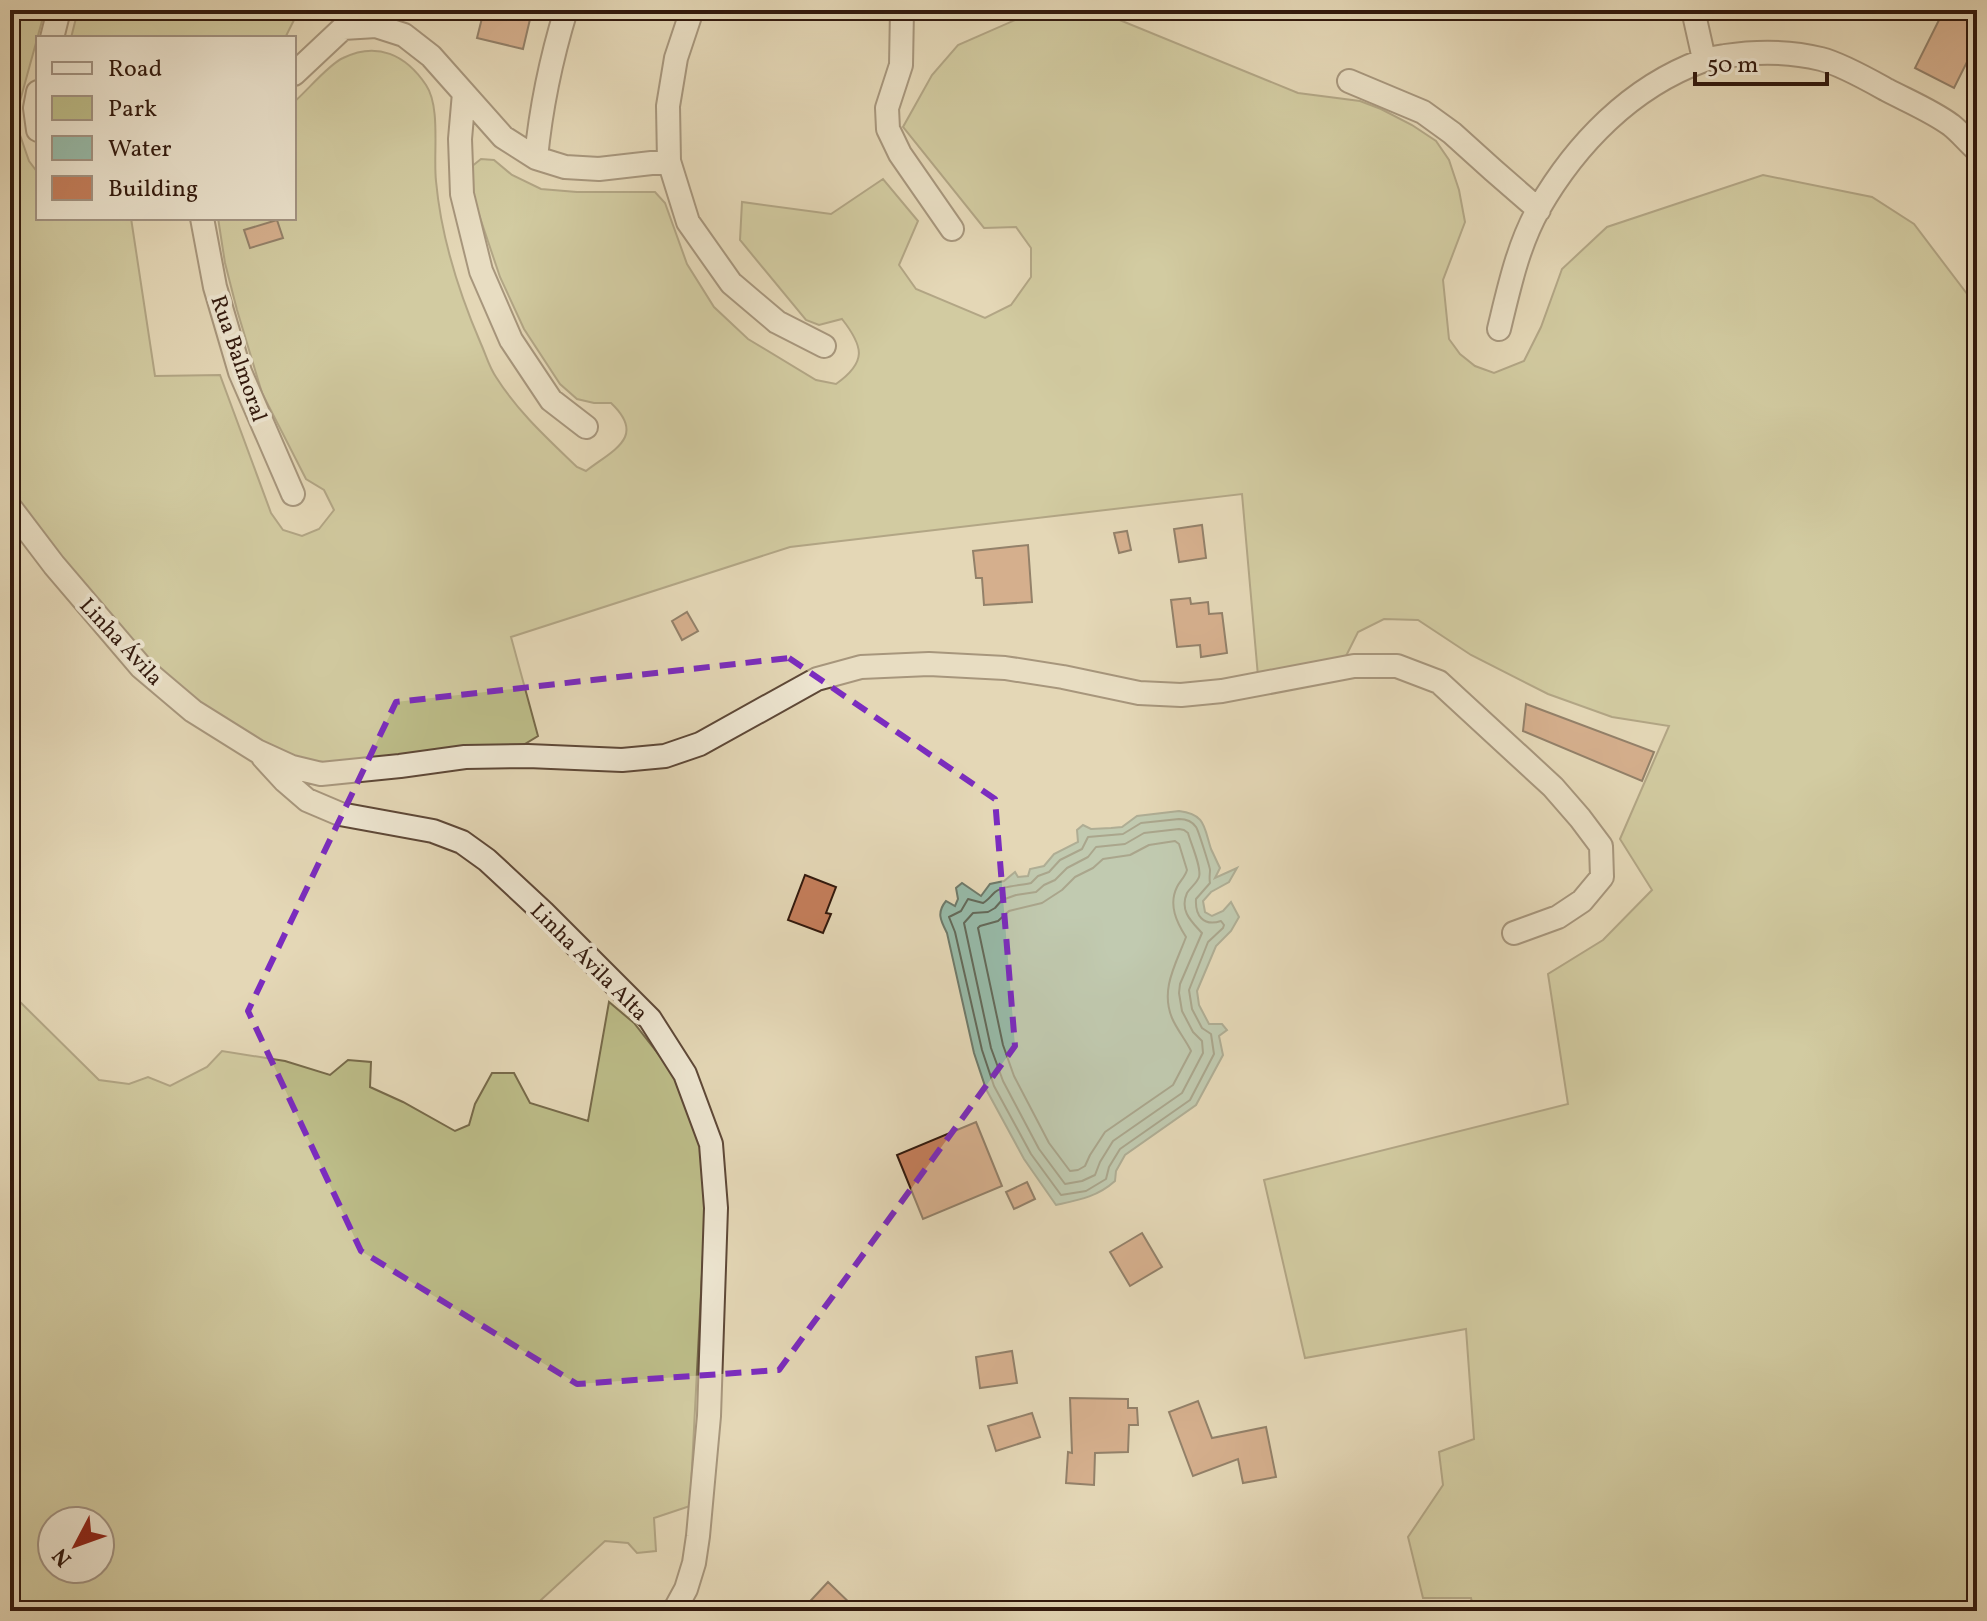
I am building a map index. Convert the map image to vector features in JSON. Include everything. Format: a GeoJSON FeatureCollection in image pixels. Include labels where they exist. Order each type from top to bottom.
{"type":"FeatureCollection","features":[{"type":"Feature","properties":{"kind":"street"},"geometry":{"type":"LineString","coordinates":[[52,36],[59,10]]}},
{"type":"Feature","properties":{"kind":"street"},"geometry":{"type":"LineString","coordinates":[[536,158],[542,103],[566,10]]}},
{"type":"Feature","properties":{"kind":"street"},"geometry":{"type":"LineString","coordinates":[[692,10],[676,58],[668,106],[669,161],[688,222],[731,283],[777,322],[824,346]]}},
{"type":"Feature","properties":{"kind":"street"},"geometry":{"type":"LineString","coordinates":[[902,10],[901,65],[887,108],[888,129],[900,154],[952,229]]}},
{"type":"Feature","properties":{"kind":"street"},"geometry":{"type":"LineString","coordinates":[[1693,10],[1704,59]]}},
{"type":"Feature","properties":{"kind":"street"},"geometry":{"type":"LineString","coordinates":[[296,72],[343,19],[376,26],[404,35],[431,56],[503,137],[536,158],[565,167],[599,169],[669,161]]}},
{"type":"Feature","properties":{"kind":"street"},"geometry":{"type":"LineString","coordinates":[[1499,329],[1509,285],[1524,242],[1539,210],[1568,163],[1599,128],[1627,103],[1664,79],[1704,59],[1783,52],[1824,60],[1951,125],[1977,150]]}},
{"type":"Feature","properties":{"kind":"street"},"geometry":{"type":"LineString","coordinates":[[1349,81],[1423,112],[1452,133],[1539,210]]}},
{"type":"Feature","properties":{"kind":"street"},"geometry":{"type":"LineString","coordinates":[[464,93],[460,139],[462,194],[481,271],[511,340],[551,400],[586,427]]}},
{"type":"Feature","properties":{"kind":"street","name":"Rua Balmoral"},"geometry":{"type":"LineString","coordinates":[[202,220],[215,287],[240,372],[293,494]]}},
{"type":"Feature","properties":{"kind":"street","name":"Linha Ávila"},"geometry":{"type":"LineString","coordinates":[[10,507],[54,565],[141,667],[193,711],[257,751]]}},
{"type":"Feature","properties":{"kind":"street"},"geometry":{"type":"LineString","coordinates":[[257,751],[292,767],[321,774],[465,757],[622,760],[665,756],[700,744],[817,679],[861,667],[929,664],[1005,668],[1139,693],[1181,695],[1222,691],[1354,666],[1397,666],[1439,682],[1553,787],[1601,846],[1602,877],[1582,901],[1558,917],[1514,933]]}},
{"type":"Feature","properties":{"kind":"street","name":"Linha Ávila Alta"},"geometry":{"type":"LineString","coordinates":[[257,751],[307,800],[340,814],[433,831],[462,842],[487,860],[650,1019],[685,1074],[711,1144],[716,1208],[709,1416],[698,1536],[686,1589],[674,1611]]}},
{"type":"Feature","properties":{"kind":"highlighted area"},"geometry":{"type":"Polygon","coordinates":[[[789,658],[995,799],[1015,1046],[779,1370],[577,1384],[361,1251],[248,1011],[396,702],[789,658]]]}},
{"type":"Feature","properties":{"kind":"green space"},"geometry":{"type":"Polygon","coordinates":[[[14,10],[45,10],[17,112],[20,135],[29,161],[36,170],[36,220],[131,220],[155,376],[220,375],[271,513],[283,530],[302,536],[319,529],[334,510],[324,490],[306,479],[262,393],[225,263],[218,220],[296,220],[296,100],[331,66],[356,53],[379,51],[400,59],[418,75],[431,94],[436,132],[438,202],[452,264],[488,361],[505,390],[524,413],[577,467],[586,471],[622,442],[626,425],[611,403],[577,399],[560,384],[524,329],[500,277],[469,185],[471,167],[481,159],[494,160],[512,175],[541,189],[655,192],[665,203],[687,264],[714,307],[748,339],[816,380],[836,384],[857,361],[859,354],[855,338],[842,319],[819,325],[806,320],[740,240],[742,202],[831,214],[883,179],[918,221],[899,265],[916,289],[985,318],[1011,305],[1031,277],[1031,248],[1016,227],[984,228],[903,127],[932,75],[958,45],[1022,17],[1062,10],[1105,14],[1298,93],[1360,101],[1381,109],[1436,141],[1449,160],[1465,222],[1443,280],[1449,339],[1460,354],[1475,366],[1494,373],[1524,361],[1541,327],[1562,269],[1607,227],[1763,175],[1872,197],[1914,224],[1977,307],[1977,1611],[1474,1611],[1471,1598],[1423,1598],[1408,1537],[1443,1485],[1439,1452],[1474,1439],[1466,1329],[1305,1358],[1264,1180],[1568,1104],[1548,974],[1603,940],[1652,890],[1620,839],[1669,726],[1612,717],[1548,694],[1471,655],[1418,620],[1384,619],[1358,632],[1343,662],[1258,676],[1242,494],[790,547],[511,637],[538,736],[510,753],[321,765],[292,757],[255,741],[196,704],[146,660],[10,495],[10,15],[14,10]]]}},
{"type":"Feature","properties":{"kind":"green space"},"geometry":{"type":"Polygon","coordinates":[[[78,10],[299,10],[286,36],[72,36],[78,10]]]}},
{"type":"Feature","properties":{"kind":"green space"},"geometry":{"type":"Polygon","coordinates":[[[10,992],[99,1080],[129,1084],[148,1077],[170,1086],[207,1067],[222,1051],[285,1061],[330,1075],[348,1060],[371,1062],[370,1087],[455,1131],[469,1125],[475,1104],[492,1073],[514,1073],[530,1103],[588,1121],[609,1002],[634,1023],[677,1078],[701,1146],[705,1216],[690,1506],[654,1518],[656,1551],[637,1553],[628,1543],[605,1541],[529,1611],[513,1611],[505,1601],[425,1607],[425,1611],[10,1611],[10,992]]]}},
{"type":"Feature","properties":{"kind":"water"},"geometry":{"type":"Polygon","coordinates":[[[1179,811],[1194,815],[1202,823],[1220,868],[1215,878],[1237,868],[1229,882],[1211,892],[1203,901],[1205,912],[1212,916],[1223,911],[1231,902],[1239,917],[1231,931],[1216,946],[1197,991],[1199,1005],[1209,1024],[1222,1024],[1227,1030],[1219,1036],[1223,1055],[1196,1105],[1125,1155],[1116,1171],[1115,1181],[1094,1194],[1056,1205],[1024,1159],[986,1089],[974,1053],[947,933],[940,917],[941,909],[946,901],[955,906],[958,899],[956,888],[962,883],[981,896],[990,884],[1004,881],[1015,872],[1018,877],[1028,876],[1030,869],[1044,866],[1054,854],[1078,842],[1077,830],[1083,825],[1091,829],[1122,827],[1137,816],[1179,811]]]}},
{"type":"Feature","properties":{"kind":"building"},"geometry":{"type":"Polygon","coordinates":[[[484,10],[509,10],[531,15],[523,49],[477,38],[484,10]]]}},
{"type":"Feature","properties":{"kind":"building"},"geometry":{"type":"Polygon","coordinates":[[[1944,10],[1977,10],[1977,42],[1954,88],[1915,68],[1944,10]]]}},
{"type":"Feature","properties":{"kind":"building"},"geometry":{"type":"Polygon","coordinates":[[[277,220],[283,238],[250,248],[244,230],[277,220]]]}},
{"type":"Feature","properties":{"kind":"building"},"geometry":{"type":"Polygon","coordinates":[[[1202,525],[1206,558],[1179,562],[1174,529],[1202,525]]]}},
{"type":"Feature","properties":{"kind":"building"},"geometry":{"type":"Polygon","coordinates":[[[1127,531],[1131,550],[1119,553],[1114,533],[1127,531]]]}},
{"type":"Feature","properties":{"kind":"building"},"geometry":{"type":"Polygon","coordinates":[[[1028,545],[1032,602],[984,605],[982,578],[976,578],[973,551],[1028,545]]]}},
{"type":"Feature","properties":{"kind":"building"},"geometry":{"type":"Polygon","coordinates":[[[1190,598],[1191,604],[1208,602],[1209,614],[1222,613],[1227,653],[1201,657],[1200,645],[1177,647],[1171,600],[1190,598]]]}},
{"type":"Feature","properties":{"kind":"building"},"geometry":{"type":"Polygon","coordinates":[[[687,612],[698,631],[682,640],[672,621],[687,612]]]}},
{"type":"Feature","properties":{"kind":"building"},"geometry":{"type":"Polygon","coordinates":[[[1526,704],[1654,752],[1642,781],[1523,731],[1526,704]]]}},
{"type":"Feature","properties":{"kind":"building"},"geometry":{"type":"Polygon","coordinates":[[[805,875],[836,887],[826,913],[831,914],[823,933],[788,920],[805,875]]]}},
{"type":"Feature","properties":{"kind":"building"},"geometry":{"type":"Polygon","coordinates":[[[976,1122],[1002,1186],[923,1219],[897,1155],[976,1122]]]}},
{"type":"Feature","properties":{"kind":"building"},"geometry":{"type":"Polygon","coordinates":[[[1027,1182],[1035,1199],[1014,1209],[1006,1192],[1027,1182]]]}},
{"type":"Feature","properties":{"kind":"building"},"geometry":{"type":"Polygon","coordinates":[[[1142,1233],[1162,1267],[1130,1286],[1110,1252],[1142,1233]]]}},
{"type":"Feature","properties":{"kind":"building"},"geometry":{"type":"Polygon","coordinates":[[[1012,1351],[1017,1383],[980,1388],[976,1357],[1012,1351]]]}},
{"type":"Feature","properties":{"kind":"building"},"geometry":{"type":"Polygon","coordinates":[[[1070,1398],[1128,1399],[1128,1408],[1137,1408],[1138,1425],[1129,1425],[1128,1452],[1095,1453],[1094,1485],[1066,1483],[1068,1452],[1072,1453],[1070,1398]]]}},
{"type":"Feature","properties":{"kind":"building"},"geometry":{"type":"Polygon","coordinates":[[[1198,1401],[1212,1438],[1266,1427],[1276,1477],[1243,1483],[1238,1459],[1193,1476],[1169,1412],[1198,1401]]]}},
{"type":"Feature","properties":{"kind":"building"},"geometry":{"type":"Polygon","coordinates":[[[1032,1413],[1040,1437],[996,1451],[988,1426],[1032,1413]]]}},
{"type":"Feature","properties":{"kind":"building"},"geometry":{"type":"Polygon","coordinates":[[[828,1582],[858,1611],[801,1611],[828,1582]]]}}]}
